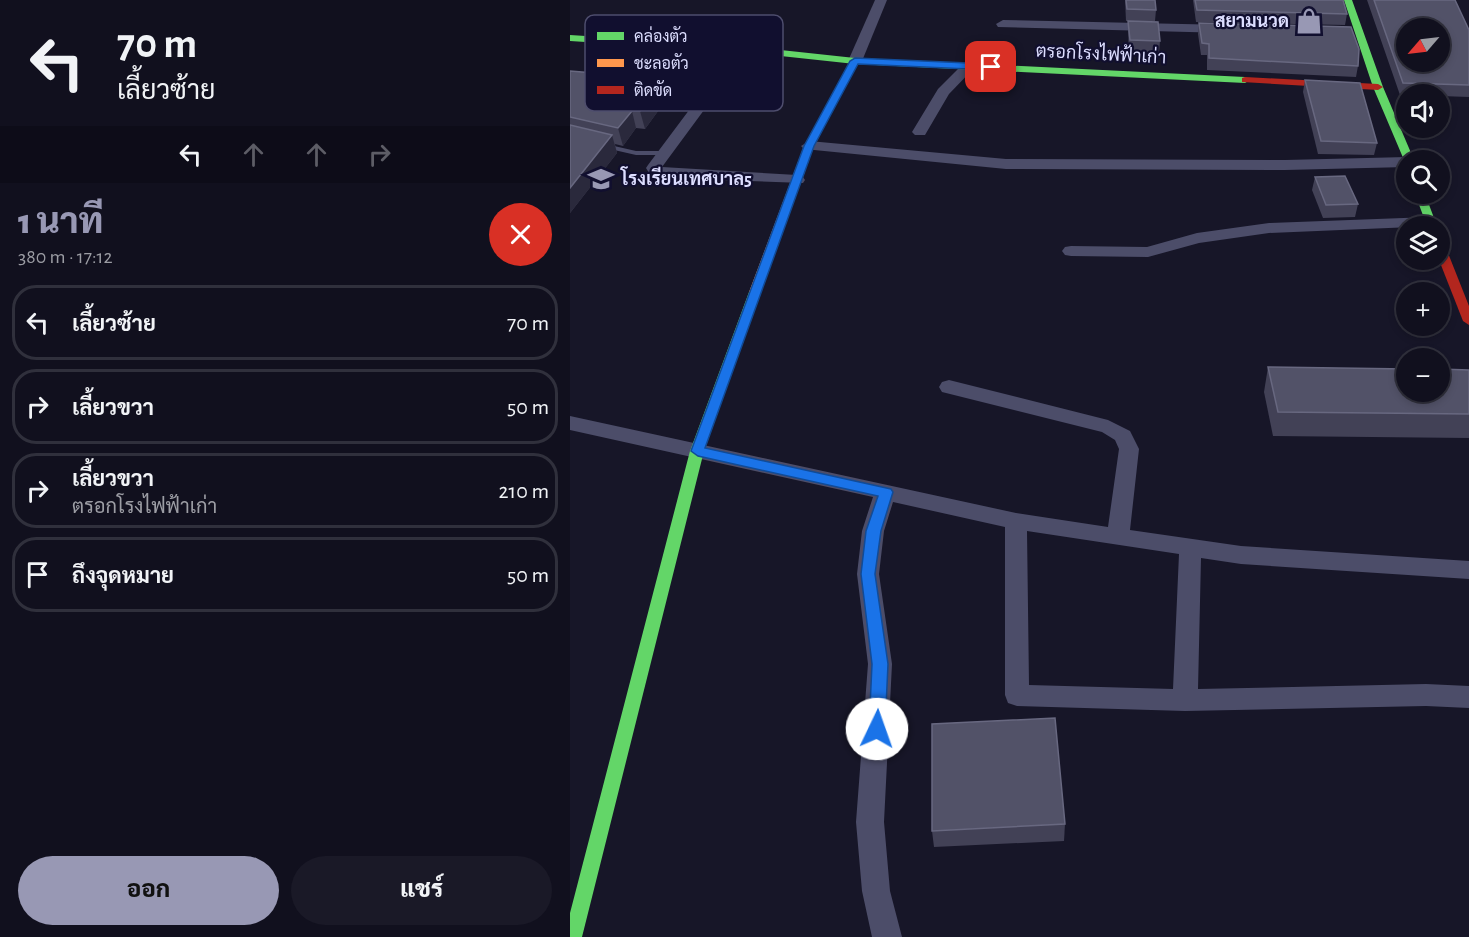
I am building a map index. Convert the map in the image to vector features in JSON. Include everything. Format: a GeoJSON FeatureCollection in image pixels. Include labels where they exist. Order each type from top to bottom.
{"type":"FeatureCollection","features":[{"type":"Feature","properties":{"kind":"street"},"geometry":{"type":"LineString","coordinates":[[573,937],[698,451],[809,146],[855,61],[881,0]]}},
{"type":"Feature","properties":{"kind":"street"},"geometry":{"type":"LineString","coordinates":[[1348,0],[1353,32],[1404,150]]}},
{"type":"Feature","properties":{"kind":"street"},"geometry":{"type":"LineString","coordinates":[[1003,24],[1240,29]]}},
{"type":"Feature","properties":{"kind":"street","name":"ตรอกโรงไฟฟ้าเก่า"},"geometry":{"type":"LineString","coordinates":[[570,38],[585,39]]}},
{"type":"Feature","properties":{"kind":"street","name":"ตรอกโรงไฟฟ้าเก่า"},"geometry":{"type":"LineString","coordinates":[[783,53],[855,61],[1378,87]]}},
{"type":"Feature","properties":{"kind":"street"},"geometry":{"type":"LineString","coordinates":[[920,132],[943,92],[969,66]]}},
{"type":"Feature","properties":{"kind":"street"},"geometry":{"type":"LineString","coordinates":[[697,111],[654,168],[656,172],[797,180]]}},
{"type":"Feature","properties":{"kind":"street"},"geometry":{"type":"LineString","coordinates":[[809,146],[1006,164],[1285,165],[1396,161]]}},
{"type":"Feature","properties":{"kind":"street"},"geometry":{"type":"LineString","coordinates":[[1071,251],[1148,252],[1197,238],[1269,228],[1396,225]]}},
{"type":"Feature","properties":{"kind":"street"},"geometry":{"type":"LineString","coordinates":[[1449,270],[1469,321]]}},
{"type":"Feature","properties":{"kind":"street"},"geometry":{"type":"LineString","coordinates":[[949,387],[1108,427],[1123,436],[1129,449],[1118,537]]}},
{"type":"Feature","properties":{"kind":"street"},"geometry":{"type":"LineString","coordinates":[[570,423],[1016,521],[1241,555],[1469,570]]}},
{"type":"Feature","properties":{"kind":"street"},"geometry":{"type":"LineString","coordinates":[[886,492],[873,531],[868,574],[880,664],[870,822],[876,891],[887,937]]}},
{"type":"Feature","properties":{"kind":"street"},"geometry":{"type":"LineString","coordinates":[[1016,521],[1017,695],[1185,700],[1426,695],[1469,697]]}},
{"type":"Feature","properties":{"kind":"street"},"geometry":{"type":"LineString","coordinates":[[1185,700],[1190,547]]}},
{"type":"Feature","properties":{"kind":"lane"},"geometry":{"type":"LineString","coordinates":[[600,144],[636,153],[666,153]]}},
{"type":"Feature","properties":{"kind":"building"},"geometry":{"type":"Polygon","coordinates":[[[1126,0],[1155,0],[1156,10],[1127,9],[1126,0]]]}},
{"type":"Feature","properties":{"kind":"building"},"geometry":{"type":"Polygon","coordinates":[[[1195,0],[1343,0],[1347,14],[1197,10],[1195,0]]]}},
{"type":"Feature","properties":{"kind":"building"},"geometry":{"type":"Polygon","coordinates":[[[1374,0],[1455,0],[1469,30],[1469,85],[1403,83],[1399,72],[1450,72],[1450,18],[1396,18],[1396,63],[1374,0]]]}},
{"type":"Feature","properties":{"kind":"building"},"geometry":{"type":"Polygon","coordinates":[[[1128,21],[1158,22],[1160,41],[1130,40],[1128,21]]]}},
{"type":"Feature","properties":{"kind":"building"},"geometry":{"type":"Polygon","coordinates":[[[1199,23],[1351,27],[1359,49],[1358,66],[1209,58],[1209,44],[1202,43],[1199,23]]]}},
{"type":"Feature","properties":{"kind":"building"},"geometry":{"type":"Polygon","coordinates":[[[570,71],[585,72],[585,111],[632,111],[618,128],[570,117],[570,71]]]}},
{"type":"Feature","properties":{"kind":"building"},"geometry":{"type":"Polygon","coordinates":[[[1305,80],[1360,83],[1377,143],[1321,141],[1305,80]]]}},
{"type":"Feature","properties":{"kind":"building"},"geometry":{"type":"Polygon","coordinates":[[[570,125],[612,135],[570,188],[570,125]]]}},
{"type":"Feature","properties":{"kind":"building"},"geometry":{"type":"Polygon","coordinates":[[[1345,176],[1358,204],[1326,205],[1315,177],[1345,176]]]}},
{"type":"Feature","properties":{"kind":"building"},"geometry":{"type":"Polygon","coordinates":[[[1268,367],[1396,369],[1396,402],[1450,402],[1450,369],[1469,370],[1469,414],[1278,412],[1268,367]]]}},
{"type":"Feature","properties":{"kind":"building"},"geometry":{"type":"Polygon","coordinates":[[[1055,718],[1065,824],[932,831],[932,724],[1055,718]]]}},
{"type":"Feature","properties":{"kind":"traffic: fast"},"geometry":{"type":"LineString","coordinates":[[1348,0],[1378,87],[1405,150]]}},
{"type":"Feature","properties":{"kind":"traffic: fast"},"geometry":{"type":"LineString","coordinates":[[570,38],[585,39]]}},
{"type":"Feature","properties":{"kind":"traffic: fast"},"geometry":{"type":"LineString","coordinates":[[783,53],[855,61],[1245,80]]}},
{"type":"Feature","properties":{"kind":"traffic: fast"},"geometry":{"type":"LineString","coordinates":[[1424,204],[1428,216]]}},
{"type":"Feature","properties":{"kind":"traffic: fast"},"geometry":{"type":"LineString","coordinates":[[573,937],[697,451],[755,292]]}},
{"type":"Feature","properties":{"kind":"traffic: slow"},"geometry":{"type":"LineString","coordinates":[[755,292],[809,146],[855,61]]}},
{"type":"Feature","properties":{"kind":"traffic: jam"},"geometry":{"type":"LineString","coordinates":[[1245,80],[1378,87]]}},
{"type":"Feature","properties":{"kind":"traffic: jam"},"geometry":{"type":"LineString","coordinates":[[1449,270],[1469,321]]}},
{"type":"Feature","properties":{"kind":"place","name":"สยามนวด"},"geometry":{"type":"Point","coordinates":[1309,21]}},
{"type":"Feature","properties":{"kind":"place","name":"โรงเรียนเทศบาล5"},"geometry":{"type":"Point","coordinates":[601,179]}},
{"type":"Feature","properties":{"kind":"route"},"geometry":{"type":"LineString","coordinates":[[877,729],[880,664],[868,574],[873,531],[886,492],[698,451],[809,146],[855,61],[991,67]]}}]}
